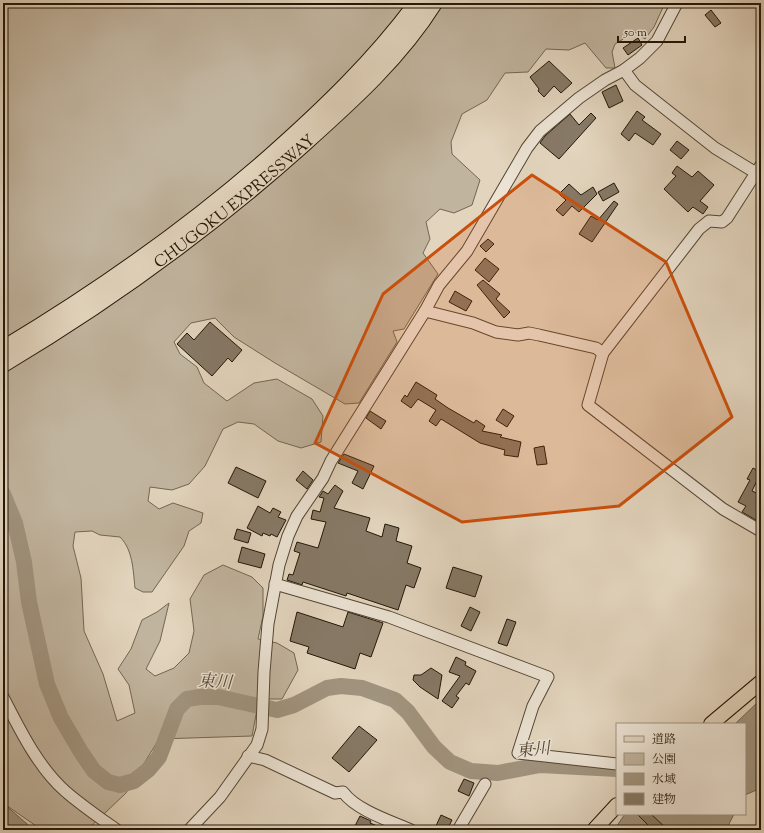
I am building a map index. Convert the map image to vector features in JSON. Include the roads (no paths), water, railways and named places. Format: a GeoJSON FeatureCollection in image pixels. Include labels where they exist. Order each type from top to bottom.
{"type":"FeatureCollection","features":[{"type":"Feature","properties":{"kind":"highway","name":"CHUGOKU EXPRESSWAY"},"geometry":{"type":"LineString","coordinates":[[3,349],[59,316],[120,274],[172,237],[234,189],[332,102],[367,66],[417,3]]}},
{"type":"Feature","properties":{"kind":"highway","name":"CHUGOKU EXPRESSWAY"},"geometry":{"type":"LineString","coordinates":[[3,364],[63,328],[120,290],[183,245],[240,199],[341,111],[406,43],[434,3]]}},
{"type":"Feature","properties":{"kind":"main road"},"geometry":{"type":"LineString","coordinates":[[712,723],[761,682]]}},
{"type":"Feature","properties":{"kind":"main road"},"geometry":{"type":"LineString","coordinates":[[594,830],[616,806]]}},
{"type":"Feature","properties":{"kind":"street"},"geometry":{"type":"LineString","coordinates":[[189,830],[220,797],[257,745],[262,729],[264,672],[268,624],[275,584],[288,536],[297,516],[323,478],[439,285],[467,251],[527,148],[540,131],[580,98],[640,58],[657,41],[677,3]]}},
{"type":"Feature","properties":{"kind":"street"},"geometry":{"type":"LineString","coordinates":[[624,70],[635,85],[715,148],[759,171],[727,218],[722,222],[709,221],[699,229],[603,353],[588,405],[723,509],[761,531]]}},
{"type":"Feature","properties":{"kind":"street"},"geometry":{"type":"LineString","coordinates":[[425,310],[473,322],[496,332],[518,335],[539,335],[596,348],[603,353]]}},
{"type":"Feature","properties":{"kind":"street"},"geometry":{"type":"LineString","coordinates":[[275,584],[389,617],[548,677],[534,706],[518,753],[616,764]]}},
{"type":"Feature","properties":{"kind":"street"},"geometry":{"type":"LineString","coordinates":[[3,697],[16,723],[44,767],[65,791],[117,830]]}},
{"type":"Feature","properties":{"kind":"street"},"geometry":{"type":"LineString","coordinates":[[248,756],[265,760],[335,793],[343,792],[348,798],[374,814],[411,830]]}},
{"type":"Feature","properties":{"kind":"street"},"geometry":{"type":"LineString","coordinates":[[458,830],[485,784]]}},
{"type":"Feature","properties":{"kind":"water"},"geometry":{"type":"Polygon","coordinates":[[[761,699],[761,788],[746,795],[746,723],[736,723],[761,699]]]}},
{"type":"Feature","properties":{"kind":"water"},"geometry":{"type":"Polygon","coordinates":[[[3,803],[34,830],[3,830],[3,803]]]}},
{"type":"Feature","properties":{"kind":"water"},"geometry":{"type":"Polygon","coordinates":[[[624,815],[734,815],[726,830],[614,830],[624,815]]]}},
{"type":"Feature","properties":{"kind":"waterway","name":"東川"},"geometry":{"type":"LineString","coordinates":[[3,494],[15,523],[24,562],[29,602],[47,684],[61,718],[81,752],[94,771],[108,782],[120,785],[134,781],[148,770],[159,757],[177,709],[187,699],[218,697],[277,710],[294,705],[327,688],[341,686],[362,688],[395,700],[408,712],[434,747],[450,762],[471,771],[498,773],[540,765],[616,769]]}}]}
